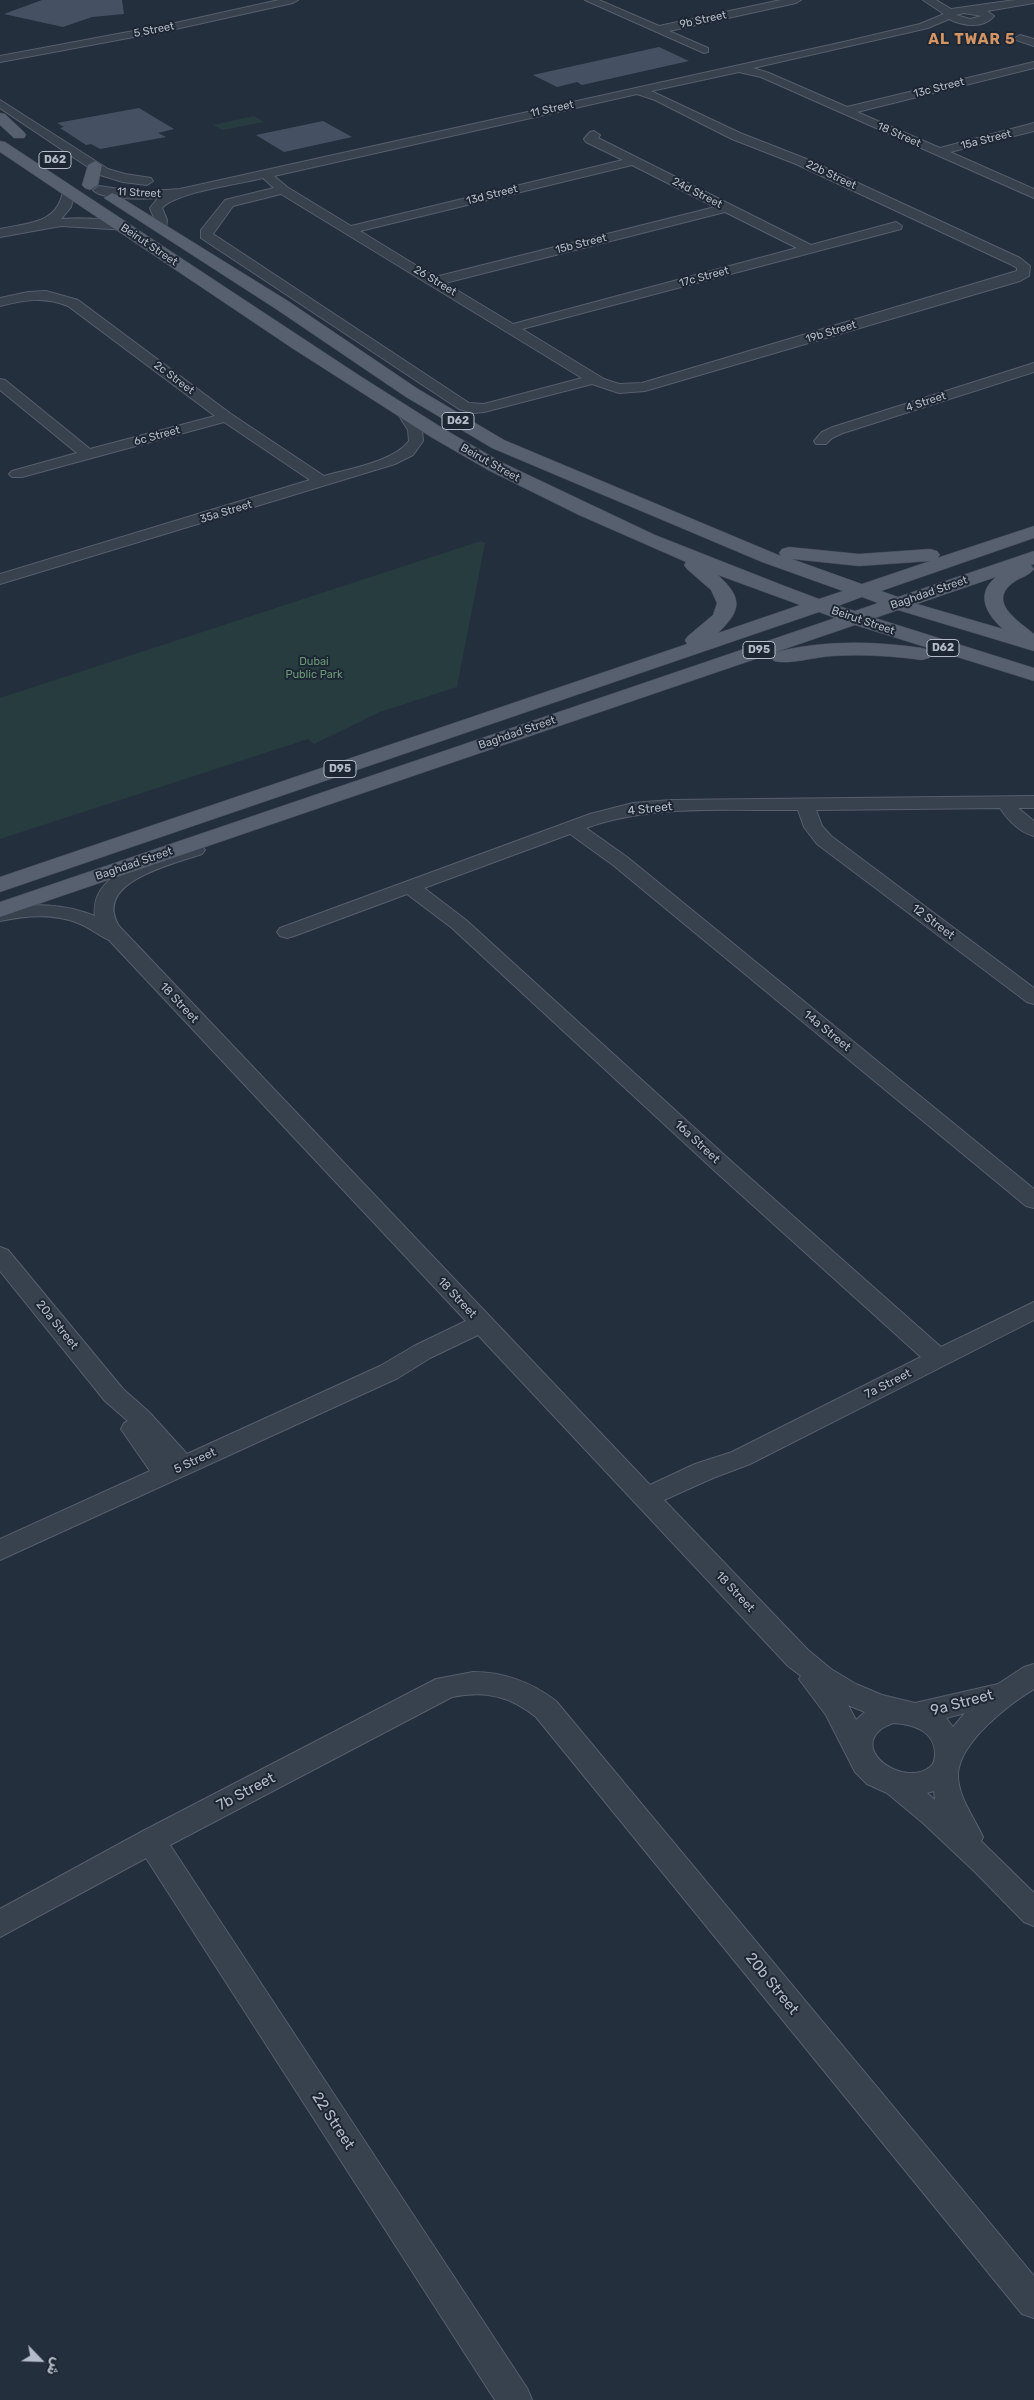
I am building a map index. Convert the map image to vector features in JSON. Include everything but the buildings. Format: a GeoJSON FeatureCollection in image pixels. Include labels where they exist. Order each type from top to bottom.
{"type":"FeatureCollection","features":[{"type":"Feature","properties":{"kind":"main road","name":"D62"},"geometry":{"type":"LineString","coordinates":[[0,117],[19,135]]}},
{"type":"Feature","properties":{"kind":"main road","name":"D62"},"geometry":{"type":"LineString","coordinates":[[0,125],[35,146]]}},
{"type":"Feature","properties":{"kind":"main road","name":"Beirut Street"},"geometry":{"type":"LineString","coordinates":[[0,144],[405,414],[523,481],[677,552],[853,619],[1034,677]]}},
{"type":"Feature","properties":{"kind":"main road"},"geometry":{"type":"LineString","coordinates":[[95,166],[95,188]]}},
{"type":"Feature","properties":{"kind":"main road","name":"Beirut Street"},"geometry":{"type":"LineString","coordinates":[[74,174],[282,305],[412,393],[477,432],[546,465],[711,535],[898,604],[1034,644]]}},
{"type":"Feature","properties":{"kind":"main road"},"geometry":{"type":"LineString","coordinates":[[300,365],[330,364]]}},
{"type":"Feature","properties":{"kind":"main road"},"geometry":{"type":"LineString","coordinates":[[523,481],[569,494],[707,551],[840,598],[868,603],[898,604]]}},
{"type":"Feature","properties":{"kind":"main road","name":"Baghdad Street"},"geometry":{"type":"LineString","coordinates":[[0,885],[1034,532]]}},
{"type":"Feature","properties":{"kind":"main road"},"geometry":{"type":"LineString","coordinates":[[711,535],[796,554],[846,560],[892,560],[979,550]]}},
{"type":"Feature","properties":{"kind":"main road"},"geometry":{"type":"LineString","coordinates":[[677,552],[718,584],[725,593],[728,603],[727,610],[718,624],[679,652]]}},
{"type":"Feature","properties":{"kind":"main road","name":"Baghdad Street"},"geometry":{"type":"LineString","coordinates":[[0,910],[1034,557]]}},
{"type":"Feature","properties":{"kind":"main road"},"geometry":{"type":"LineString","coordinates":[[1034,566],[1005,580],[998,586],[992,600],[993,607],[999,617],[1034,644]]}},
{"type":"Feature","properties":{"kind":"main road"},"geometry":{"type":"LineString","coordinates":[[817,605],[848,606],[878,610],[1034,659]]}},
{"type":"Feature","properties":{"kind":"main road"},"geometry":{"type":"LineString","coordinates":[[666,682],[708,679],[762,662],[808,652],[858,649],[892,650],[934,656],[1034,677]]}},
{"type":"Feature","properties":{"kind":"street","name":"5 Street"},"geometry":{"type":"LineString","coordinates":[[1,65],[14,57],[292,0]]}},
{"type":"Feature","properties":{"kind":"street"},"geometry":{"type":"LineString","coordinates":[[590,0],[704,50]]}},
{"type":"Feature","properties":{"kind":"street","name":"9b Street"},"geometry":{"type":"LineString","coordinates":[[658,30],[796,0]]}},
{"type":"Feature","properties":{"kind":"street"},"geometry":{"type":"LineString","coordinates":[[973,10],[1010,6],[1034,0]]}},
{"type":"Feature","properties":{"kind":"street"},"geometry":{"type":"LineString","coordinates":[[931,1],[986,13],[988,16],[1010,6]]}},
{"type":"Feature","properties":{"kind":"street"},"geometry":{"type":"LineString","coordinates":[[931,1],[950,14],[965,21]]}},
{"type":"Feature","properties":{"kind":"street","name":"9b Street"},"geometry":{"type":"LineString","coordinates":[[732,3],[748,10]]}},
{"type":"Feature","properties":{"kind":"street","name":"11 Street"},"geometry":{"type":"LineString","coordinates":[[924,26],[958,10],[973,10]]}},
{"type":"Feature","properties":{"kind":"street","name":"11 Street"},"geometry":{"type":"LineString","coordinates":[[95,188],[139,196],[180,193],[924,26],[978,21],[988,16]]}},
{"type":"Feature","properties":{"kind":"street"},"geometry":{"type":"LineString","coordinates":[[1020,38],[1034,43]]}},
{"type":"Feature","properties":{"kind":"street"},"geometry":{"type":"LineString","coordinates":[[1,65],[63,56],[72,52],[75,45]]}},
{"type":"Feature","properties":{"kind":"street","name":"18 Street"},"geometry":{"type":"LineString","coordinates":[[750,65],[765,75]]}},
{"type":"Feature","properties":{"kind":"street","name":"13c Street"},"geometry":{"type":"LineString","coordinates":[[844,111],[1034,65]]}},
{"type":"Feature","properties":{"kind":"street","name":"18 Street"},"geometry":{"type":"LineString","coordinates":[[738,67],[765,75],[1031,191]]}},
{"type":"Feature","properties":{"kind":"street","name":"22b Street"},"geometry":{"type":"LineString","coordinates":[[641,89],[728,132],[800,161],[1002,255],[1029,271],[1004,281]]}},
{"type":"Feature","properties":{"kind":"street"},"geometry":{"type":"LineString","coordinates":[[0,103],[107,174],[129,180],[211,186]]}},
{"type":"Feature","properties":{"kind":"street","name":"15a Street"},"geometry":{"type":"LineString","coordinates":[[938,152],[1034,127]]}},
{"type":"Feature","properties":{"kind":"street","name":"24d Street"},"geometry":{"type":"LineString","coordinates":[[594,136],[590,139],[809,249]]}},
{"type":"Feature","properties":{"kind":"street","name":"13d Street"},"geometry":{"type":"LineString","coordinates":[[349,230],[634,161]]}},
{"type":"Feature","properties":{"kind":"street","name":"26 Street"},"geometry":{"type":"LineString","coordinates":[[258,175],[595,379],[607,385],[626,390],[644,389],[658,384]]}},
{"type":"Feature","properties":{"kind":"street"},"geometry":{"type":"LineString","coordinates":[[279,188],[229,204],[206,230],[206,235],[252,268],[396,359],[464,406],[473,409],[484,408],[595,379]]}},
{"type":"Feature","properties":{"kind":"street"},"geometry":{"type":"LineString","coordinates":[[44,223],[64,212],[68,203],[69,191]]}},
{"type":"Feature","properties":{"kind":"street","name":"11 Street"},"geometry":{"type":"LineString","coordinates":[[160,228],[161,220],[155,211],[156,208],[163,200],[180,193]]}},
{"type":"Feature","properties":{"kind":"street","name":"15b Street"},"geometry":{"type":"LineString","coordinates":[[435,281],[726,208]]}},
{"type":"Feature","properties":{"kind":"street"},"geometry":{"type":"LineString","coordinates":[[0,233],[44,223],[81,221],[123,227]]}},
{"type":"Feature","properties":{"kind":"street","name":"17c Street"},"geometry":{"type":"LineString","coordinates":[[512,328],[896,226]]}},
{"type":"Feature","properties":{"kind":"street","name":"22b Street"},"geometry":{"type":"LineString","coordinates":[[1002,255],[1018,269],[1016,275],[1004,281]]}},
{"type":"Feature","properties":{"kind":"street","name":"19b Street"},"geometry":{"type":"LineString","coordinates":[[658,384],[1004,281]]}},
{"type":"Feature","properties":{"kind":"street","name":"2c Street"},"geometry":{"type":"LineString","coordinates":[[0,302],[31,295],[57,296],[74,303],[226,417],[290,462],[315,484]]}},
{"type":"Feature","properties":{"kind":"street","name":"4 Street"},"geometry":{"type":"LineString","coordinates":[[821,441],[827,434],[838,430],[1034,367]]}},
{"type":"Feature","properties":{"kind":"street"},"geometry":{"type":"LineString","coordinates":[[0,383],[88,455]]}},
{"type":"Feature","properties":{"kind":"street","name":"35a Street"},"geometry":{"type":"LineString","coordinates":[[4,575],[390,461],[414,447],[417,436],[405,414]]}},
{"type":"Feature","properties":{"kind":"street","name":"6c Street"},"geometry":{"type":"LineString","coordinates":[[17,474],[226,417]]}},
{"type":"Feature","properties":{"kind":"street"},"geometry":{"type":"LineString","coordinates":[[1020,802],[1034,823]]}},
{"type":"Feature","properties":{"kind":"street"},"geometry":{"type":"LineString","coordinates":[[1020,802],[1015,816],[1034,830]]}},
{"type":"Feature","properties":{"kind":"street","name":"4 Street"},"geometry":{"type":"LineString","coordinates":[[288,932],[614,813],[652,807],[1020,802]]}},
{"type":"Feature","properties":{"kind":"street","name":"12 Street"},"geometry":{"type":"LineString","coordinates":[[796,804],[802,828],[832,847],[1034,998]]}},
{"type":"Feature","properties":{"kind":"street","name":"18 Street"},"geometry":{"type":"LineString","coordinates":[[117,937],[104,914],[106,897],[117,882],[138,870],[230,838],[256,822]]}},
{"type":"Feature","properties":{"kind":"street","name":"14a Street"},"geometry":{"type":"LineString","coordinates":[[577,825],[1034,1201]]}},
{"type":"Feature","properties":{"kind":"street","name":"16a Street"},"geometry":{"type":"LineString","coordinates":[[416,885],[724,1167],[938,1358]]}},
{"type":"Feature","properties":{"kind":"street","name":"18 Street"},"geometry":{"type":"LineString","coordinates":[[0,916],[30,910],[69,913],[91,920],[117,937],[798,1658],[815,1673],[856,1697],[878,1706],[910,1713]]}},
{"type":"Feature","properties":{"kind":"street","name":"20a Street"},"geometry":{"type":"LineString","coordinates":[[3,1262],[114,1395],[129,1422],[174,1470]]}},
{"type":"Feature","properties":{"kind":"street","name":"7a Street"},"geometry":{"type":"LineString","coordinates":[[651,1503],[710,1479],[741,1458],[1034,1310]]}},
{"type":"Feature","properties":{"kind":"street","name":"5 Street"},"geometry":{"type":"LineString","coordinates":[[0,1550],[487,1329]]}},
{"type":"Feature","properties":{"kind":"street","name":"18 Street"},"geometry":{"type":"LineString","coordinates":[[798,1658],[836,1708],[859,1754]]}},
{"type":"Feature","properties":{"kind":"street","name":"9a Street"},"geometry":{"type":"LineString","coordinates":[[947,1762],[974,1719],[1007,1691],[1034,1675]]}},
{"type":"Feature","properties":{"kind":"street","name":"7b Street"},"geometry":{"type":"LineString","coordinates":[[0,1924],[151,1841],[446,1687],[480,1681],[498,1683]]}},
{"type":"Feature","properties":{"kind":"street","name":"20b Street"},"geometry":{"type":"LineString","coordinates":[[498,1683],[524,1693],[546,1709],[1034,2302]]}},
{"type":"Feature","properties":{"kind":"street","name":"9a Street"},"geometry":{"type":"LineString","coordinates":[[910,1713],[963,1704],[1007,1691]]}},
{"type":"Feature","properties":{"kind":"street"},"geometry":{"type":"LineString","coordinates":[[947,1762],[936,1779],[924,1784],[911,1786],[897,1785],[875,1776],[867,1768],[859,1754],[858,1742],[861,1732],[868,1723],[877,1716],[890,1712],[910,1713],[930,1721],[941,1730],[948,1741],[946,1787],[957,1820],[990,1866]]}},
{"type":"Feature","properties":{"kind":"street"},"geometry":{"type":"LineString","coordinates":[[897,1785],[990,1866],[1034,1913]]}},
{"type":"Feature","properties":{"kind":"street","name":"22 Street"},"geometry":{"type":"LineString","coordinates":[[151,1841],[515,2400]]}},
{"type":"Feature","properties":{"kind":"green space"},"geometry":{"type":"Polygon","coordinates":[[[254,116],[264,122],[223,130],[213,125],[254,116]]]}},
{"type":"Feature","properties":{"kind":"green space","name":"Dubai Public Park"},"geometry":{"type":"Polygon","coordinates":[[[481,541],[485,543],[457,687],[380,712],[314,744],[308,739],[0,839],[0,698],[481,541]]]}},
{"type":"Feature","properties":{"kind":"district","name":"AL TWAR 5"},"geometry":{"type":"Point","coordinates":[972,40]}}]}
